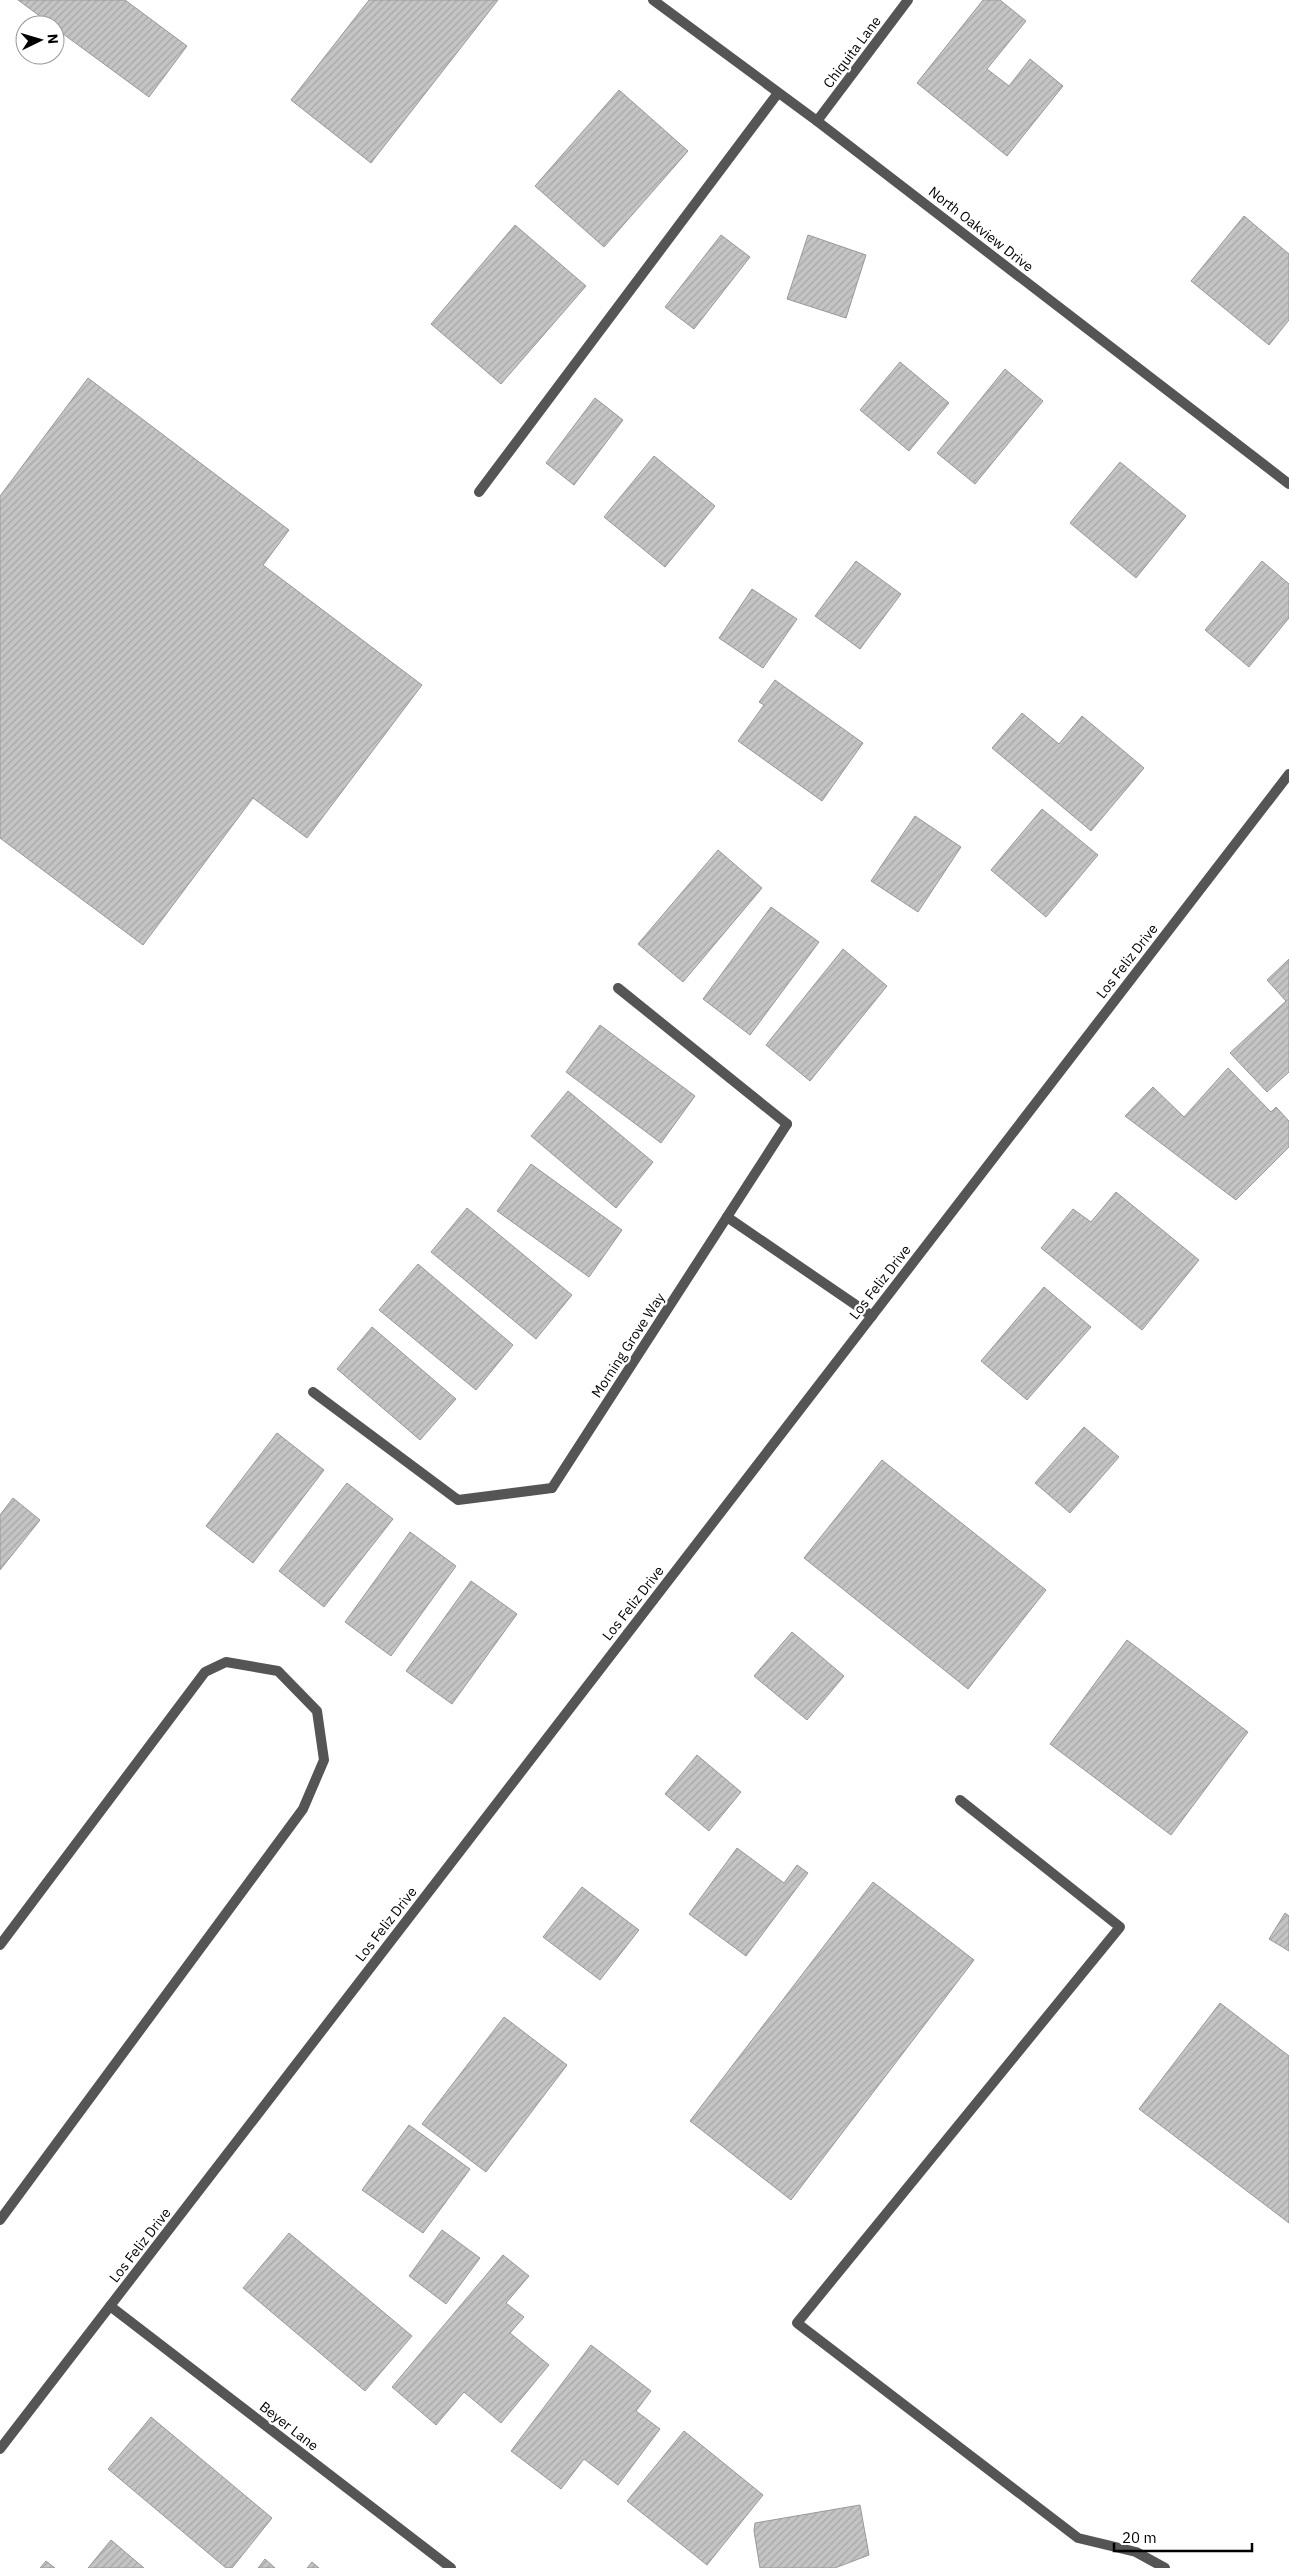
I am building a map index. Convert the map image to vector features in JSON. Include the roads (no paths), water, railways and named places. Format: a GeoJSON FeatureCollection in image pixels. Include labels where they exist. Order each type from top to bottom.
{"type":"FeatureCollection","features":[{"type":"Feature","properties":{"kind":"street","name":"North Oakview Drive"},"geometry":{"type":"LineString","coordinates":[[653,0],[817,121],[1289,484]]}},
{"type":"Feature","properties":{"kind":"street","name":"Chiquita Lane"},"geometry":{"type":"LineString","coordinates":[[817,121],[908,0]]}},
{"type":"Feature","properties":{"kind":"street"},"geometry":{"type":"LineString","coordinates":[[479,492],[778,93]]}},
{"type":"Feature","properties":{"kind":"street","name":"Los Feliz Drive"},"geometry":{"type":"LineString","coordinates":[[0,2449],[1289,774]]}},
{"type":"Feature","properties":{"kind":"street","name":"Morning Grove Way"},"geometry":{"type":"LineString","coordinates":[[313,1392],[458,1500],[552,1488],[787,1124],[618,988]]}},
{"type":"Feature","properties":{"kind":"street"},"geometry":{"type":"LineString","coordinates":[[727,1217],[872,1316]]}},
{"type":"Feature","properties":{"kind":"street"},"geometry":{"type":"LineString","coordinates":[[0,1945],[205,1672],[226,1662],[278,1672],[317,1712],[324,1760],[302,1809],[0,2220]]}},
{"type":"Feature","properties":{"kind":"street"},"geometry":{"type":"LineString","coordinates":[[960,1800],[1120,1927],[797,2323],[1078,2538],[1136,2552],[1165,2568]]}},
{"type":"Feature","properties":{"kind":"street","name":"Beyer Lane"},"geometry":{"type":"LineString","coordinates":[[110,2306],[451,2568]]}}]}
